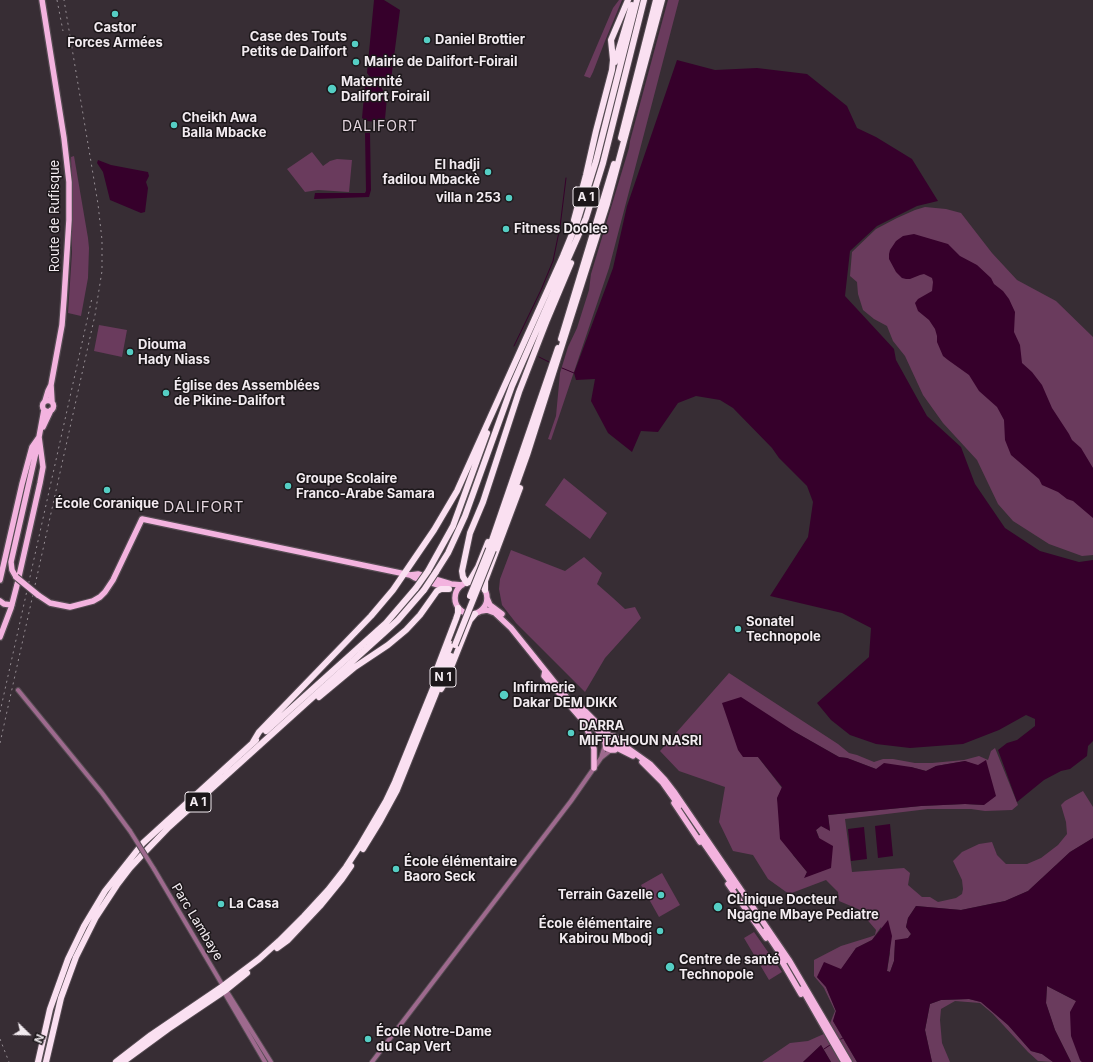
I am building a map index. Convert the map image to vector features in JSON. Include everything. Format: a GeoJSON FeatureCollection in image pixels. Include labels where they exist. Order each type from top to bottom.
{"type":"FeatureCollection","features":[{"type":"Feature","properties":{"kind":"highway"},"geometry":{"type":"LineString","coordinates":[[612,70],[613,60],[611,40],[628,0]]}},
{"type":"Feature","properties":{"kind":"highway"},"geometry":{"type":"LineString","coordinates":[[563,256],[586,175],[612,70],[633,0]]}},
{"type":"Feature","properties":{"kind":"highway","name":"A 1"},"geometry":{"type":"LineString","coordinates":[[38,1062],[50,1009],[68,959],[84,926],[102,895],[124,865],[143,843],[386,623],[416,588],[428,571],[447,538],[456,521],[506,383],[563,256],[581,210],[596,161],[637,0]]}},
{"type":"Feature","properties":{"kind":"highway","name":"A 1"},"geometry":{"type":"LineString","coordinates":[[46,1062],[56,1014],[69,974],[90,928],[117,885],[158,838],[398,620],[424,590],[451,547],[465,516],[512,386],[582,229],[600,175],[646,0]]}},
{"type":"Feature","properties":{"kind":"highway"},"geometry":{"type":"LineString","coordinates":[[485,590],[486,581],[523,479],[525,454],[619,147],[656,0]]}},
{"type":"Feature","properties":{"kind":"highway"},"geometry":{"type":"LineString","coordinates":[[582,229],[572,260],[511,413],[483,502],[470,534],[462,571],[466,583],[478,567],[512,476],[525,454],[607,204],[662,0]]}},
{"type":"Feature","properties":{"kind":"highway"},"geometry":{"type":"LineString","coordinates":[[253,742],[259,732],[377,609],[408,574],[458,491],[506,383]]}},
{"type":"Feature","properties":{"kind":"highway","name":"N 1"},"geometry":{"type":"LineString","coordinates":[[428,707],[491,550],[525,454]]}},
{"type":"Feature","properties":{"kind":"highway"},"geometry":{"type":"LineString","coordinates":[[302,707],[312,703],[359,664],[392,642],[414,622],[437,591],[441,589],[449,589]]}},
{"type":"Feature","properties":{"kind":"highway"},"geometry":{"type":"LineString","coordinates":[[428,707],[434,676],[458,613],[458,608]]}},
{"type":"Feature","properties":{"kind":"highway"},"geometry":{"type":"LineString","coordinates":[[123,1062],[224,989],[279,941],[328,890],[346,867],[372,827],[386,801],[428,707],[446,680],[470,620],[478,612]]}},
{"type":"Feature","properties":{"kind":"highway"},"geometry":{"type":"LineString","coordinates":[[116,1062],[152,1035],[224,989]]}},
{"type":"Feature","properties":{"kind":"main road","name":"Route de Rufisque"},"geometry":{"type":"LineString","coordinates":[[42,0],[64,131],[69,182],[69,220],[62,325],[51,385],[52,402]]}},
{"type":"Feature","properties":{"kind":"main road","name":"Route de Rufisque"},"geometry":{"type":"LineString","coordinates":[[44,401],[51,385]]}},
{"type":"Feature","properties":{"kind":"main road"},"geometry":{"type":"LineString","coordinates":[[0,580],[25,470],[32,447],[40,434],[54,406],[49,400],[44,401],[43,403],[40,434],[11,562],[12,570],[16,577],[50,603],[70,607],[93,601],[100,597],[110,585],[142,519],[408,574],[418,574],[451,584],[466,583],[480,585],[485,590],[490,605],[512,623],[572,697],[610,736],[616,737],[618,745],[643,763],[662,782],[773,942],[844,1062]]}},
{"type":"Feature","properties":{"kind":"main road"},"geometry":{"type":"LineString","coordinates":[[43,409],[49,412],[51,410]]}},
{"type":"Feature","properties":{"kind":"main road"},"geometry":{"type":"LineString","coordinates":[[0,637],[12,605],[20,575],[43,467],[40,434]]}},
{"type":"Feature","properties":{"kind":"main road"},"geometry":{"type":"LineString","coordinates":[[408,574],[415,578],[449,589],[453,592],[458,608],[467,614],[490,611],[502,619],[512,628],[568,699],[596,729],[605,743],[606,748],[611,750],[618,745]]}},
{"type":"Feature","properties":{"kind":"main road"},"geometry":{"type":"LineString","coordinates":[[455,599],[457,591],[466,583]]}},
{"type":"Feature","properties":{"kind":"main road"},"geometry":{"type":"LineString","coordinates":[[478,612],[484,607],[487,598]]}},
{"type":"Feature","properties":{"kind":"main road"},"geometry":{"type":"LineString","coordinates":[[0,601],[4,604],[12,605]]}},
{"type":"Feature","properties":{"kind":"main road"},"geometry":{"type":"LineString","coordinates":[[545,671],[544,676],[584,722],[593,729],[596,729]]}},
{"type":"Feature","properties":{"kind":"main road"},"geometry":{"type":"LineString","coordinates":[[584,722],[592,741],[595,754],[594,768]]}},
{"type":"Feature","properties":{"kind":"main road"},"geometry":{"type":"LineString","coordinates":[[605,743],[607,738],[610,736]]}},
{"type":"Feature","properties":{"kind":"main road"},"geometry":{"type":"LineString","coordinates":[[618,745],[650,764],[675,793],[785,954],[849,1062]]}},
{"type":"Feature","properties":{"kind":"main road"},"geometry":{"type":"LineString","coordinates":[[662,782],[663,788],[722,877],[776,952],[812,1013],[818,1016]]}},
{"type":"Feature","properties":{"kind":"main road"},"geometry":{"type":"LineString","coordinates":[[718,864],[722,877]]}},
{"type":"Feature","properties":{"kind":"street","name":"Parc Lambaye"},"geometry":{"type":"LineString","coordinates":[[18,690],[102,793],[130,830],[224,989]]}},
{"type":"Feature","properties":{"kind":"street"},"geometry":{"type":"LineString","coordinates":[[601,758],[605,743]]}},
{"type":"Feature","properties":{"kind":"street"},"geometry":{"type":"LineString","coordinates":[[372,1062],[566,807],[601,758],[611,750]]}},
{"type":"Feature","properties":{"kind":"street"},"geometry":{"type":"LineString","coordinates":[[224,989],[265,1062]]}},
{"type":"Feature","properties":{"kind":"street"},"geometry":{"type":"LineString","coordinates":[[224,989],[270,1062]]}},
{"type":"Feature","properties":{"kind":"shaded area"},"geometry":{"type":"Polygon","coordinates":[[[374,0],[384,0],[400,10],[391,80],[370,77],[367,73],[374,0]]]}},
{"type":"Feature","properties":{"kind":"shaded area"},"geometry":{"type":"Polygon","coordinates":[[[619,0],[622,0],[593,72],[590,78],[584,76],[613,8],[619,0]]]}},
{"type":"Feature","properties":{"kind":"shaded area"},"geometry":{"type":"Polygon","coordinates":[[[668,0],[679,0],[609,268],[551,440],[548,439],[556,416],[560,373],[568,347],[577,328],[589,290],[591,274],[629,148],[668,0]]]}},
{"type":"Feature","properties":{"kind":"shaded area"},"geometry":{"type":"Polygon","coordinates":[[[677,60],[715,70],[757,68],[807,74],[847,106],[857,128],[876,137],[912,159],[938,201],[917,206],[877,226],[850,251],[845,296],[894,349],[896,360],[927,416],[961,447],[975,484],[1005,528],[1040,551],[1079,562],[1093,560],[1093,741],[1088,746],[1087,756],[1070,769],[1061,771],[1044,780],[1017,802],[998,750],[1007,743],[1017,740],[1035,726],[1035,719],[1026,715],[999,730],[963,744],[910,748],[876,744],[850,735],[831,720],[817,703],[869,657],[871,628],[842,613],[770,596],[808,537],[813,502],[807,486],[733,408],[720,400],[696,396],[678,403],[658,432],[641,431],[632,452],[608,433],[591,401],[595,379],[576,380],[574,373],[613,268],[627,206],[677,60]]]}},
{"type":"Feature","properties":{"kind":"shaded area"},"geometry":{"type":"Polygon","coordinates":[[[369,83],[379,84],[387,97],[385,119],[383,122],[366,121],[362,118],[365,85],[369,83]]]}},
{"type":"Feature","properties":{"kind":"shaded area"},"geometry":{"type":"Polygon","coordinates":[[[365,133],[370,133],[371,190],[369,197],[314,199],[315,193],[365,193],[365,133]]]}},
{"type":"Feature","properties":{"kind":"shaded area"},"geometry":{"type":"Polygon","coordinates":[[[312,152],[323,166],[330,161],[337,159],[352,160],[349,192],[318,190],[305,192],[287,169],[312,152]]]}},
{"type":"Feature","properties":{"kind":"shaded area"},"geometry":{"type":"Polygon","coordinates":[[[74,156],[89,248],[88,278],[81,316],[68,313],[72,253],[71,157],[74,156]]]}},
{"type":"Feature","properties":{"kind":"shaded area"},"geometry":{"type":"Polygon","coordinates":[[[98,160],[111,165],[148,172],[149,176],[146,182],[148,188],[145,212],[141,213],[110,200],[103,172],[97,163],[98,160]]]}},
{"type":"Feature","properties":{"kind":"shaded area"},"geometry":{"type":"Polygon","coordinates":[[[925,207],[946,209],[961,213],[992,253],[1017,280],[1056,301],[1093,337],[1093,555],[1082,556],[1049,544],[1013,521],[998,504],[977,460],[943,423],[923,395],[905,356],[893,341],[887,326],[874,319],[863,310],[858,294],[857,282],[850,276],[852,252],[876,229],[897,218],[925,207]]]}},
{"type":"Feature","properties":{"kind":"shaded area"},"geometry":{"type":"Polygon","coordinates":[[[914,234],[948,244],[960,256],[977,265],[991,278],[994,284],[1003,291],[1009,299],[1015,312],[1014,332],[1020,345],[1022,363],[1032,372],[1042,385],[1052,408],[1072,440],[1081,448],[1093,468],[1093,518],[1073,501],[1042,485],[1039,479],[1011,455],[1005,440],[1004,420],[997,407],[979,391],[969,375],[943,356],[937,342],[935,329],[929,320],[918,311],[915,303],[918,299],[932,291],[932,278],[924,274],[910,279],[902,278],[896,272],[889,259],[890,250],[896,241],[903,236],[914,234]]]}},
{"type":"Feature","properties":{"kind":"shaded area"},"geometry":{"type":"Polygon","coordinates":[[[99,325],[127,330],[122,357],[94,351],[99,325]]]}},
{"type":"Feature","properties":{"kind":"shaded area"},"geometry":{"type":"Polygon","coordinates":[[[564,478],[607,513],[590,539],[545,505],[564,478]]]}},
{"type":"Feature","properties":{"kind":"shaded area"},"geometry":{"type":"Polygon","coordinates":[[[511,550],[565,571],[584,557],[602,573],[597,584],[625,609],[635,607],[641,618],[605,658],[585,692],[516,623],[502,605],[499,589],[500,579],[511,550]]]}},
{"type":"Feature","properties":{"kind":"shaded area"},"geometry":{"type":"Polygon","coordinates":[[[729,673],[838,744],[849,753],[874,762],[883,759],[893,759],[915,763],[932,763],[964,760],[979,756],[988,760],[991,751],[995,748],[1018,805],[1012,810],[985,811],[971,809],[928,809],[845,819],[852,872],[904,868],[910,873],[908,885],[922,897],[930,897],[938,902],[956,898],[962,894],[962,880],[953,861],[962,852],[979,844],[992,842],[997,855],[1006,864],[1027,864],[1041,858],[1058,845],[1067,834],[1066,822],[1061,805],[1065,801],[1083,791],[1093,807],[1093,838],[1070,852],[1028,891],[1005,901],[961,910],[916,906],[908,918],[906,927],[911,934],[908,938],[895,945],[894,961],[890,972],[887,971],[890,953],[881,927],[872,940],[856,948],[841,970],[817,977],[826,987],[836,1011],[833,1021],[857,1062],[831,1062],[821,1045],[803,1062],[762,1062],[790,1043],[808,1041],[826,1033],[835,1011],[824,988],[814,976],[814,960],[841,946],[875,935],[876,930],[858,909],[839,901],[838,892],[826,880],[789,894],[768,879],[753,855],[733,851],[719,822],[725,787],[679,771],[660,751],[729,673]],[[723,703],[732,728],[758,757],[782,788],[777,799],[793,855],[807,872],[805,877],[831,867],[816,830],[821,826],[830,830],[828,815],[921,806],[965,804],[984,805],[978,766],[965,761],[936,766],[926,771],[911,767],[876,769],[847,758],[839,757],[795,732],[723,703]]]}},
{"type":"Feature","properties":{"kind":"shaded area"},"geometry":{"type":"Polygon","coordinates":[[[741,697],[795,732],[839,757],[847,758],[876,769],[884,763],[926,771],[936,766],[965,761],[978,765],[986,760],[996,796],[984,805],[965,804],[921,806],[828,815],[830,831],[821,826],[816,830],[819,838],[833,846],[831,868],[804,878],[807,872],[780,839],[777,798],[782,787],[758,757],[743,757],[738,750],[722,703],[741,697]]]}},
{"type":"Feature","properties":{"kind":"shaded area"},"geometry":{"type":"Polygon","coordinates":[[[890,824],[893,856],[878,858],[875,826],[890,824]]]}},
{"type":"Feature","properties":{"kind":"shaded area"},"geometry":{"type":"Polygon","coordinates":[[[864,827],[867,859],[851,861],[848,829],[864,827]]]}},
{"type":"Feature","properties":{"kind":"shaded area"},"geometry":{"type":"Polygon","coordinates":[[[1093,838],[1093,1062],[1082,1062],[1080,1060],[1071,1036],[1070,1012],[1076,1001],[1047,986],[1046,1003],[1055,1030],[1071,1062],[1053,1062],[1042,1054],[1031,1051],[1008,1025],[981,1002],[969,999],[941,1000],[930,1004],[925,1030],[932,1062],[857,1062],[833,1021],[836,1011],[826,987],[817,977],[824,962],[841,969],[856,948],[872,940],[888,920],[892,936],[887,971],[890,972],[894,961],[895,940],[908,938],[911,934],[906,927],[908,918],[916,906],[961,910],[1005,901],[1028,891],[1070,852],[1093,838]]]}},
{"type":"Feature","properties":{"kind":"shaded area","name":"Terrain Gazelle"},"geometry":{"type":"Polygon","coordinates":[[[662,873],[680,905],[659,917],[641,885],[662,873]]]}},
{"type":"Feature","properties":{"kind":"shaded area"},"geometry":{"type":"Polygon","coordinates":[[[754,932],[782,972],[769,980],[744,938],[754,932]]]}},
{"type":"Feature","properties":{"kind":"shaded area"},"geometry":{"type":"Polygon","coordinates":[[[1047,986],[1076,1001],[1080,1060],[1082,1062],[1071,1062],[1055,1030],[1046,1003],[1047,986]]]}},
{"type":"Feature","properties":{"kind":"shaded area"},"geometry":{"type":"Polygon","coordinates":[[[969,999],[981,1002],[1008,1025],[1031,1051],[1042,1054],[1053,1062],[1038,1061],[993,1014],[980,1003],[955,1001],[941,1009],[940,1020],[942,1043],[950,1062],[932,1062],[925,1030],[930,1004],[941,1000],[969,999]]]}},
{"type":"Feature","properties":{"kind":"shaded area"},"geometry":{"type":"Polygon","coordinates":[[[821,1045],[831,1062],[803,1062],[821,1045]]]}},
{"type":"Feature","properties":{"kind":"waterway"},"geometry":{"type":"LineString","coordinates":[[514,346],[553,261],[560,227],[566,178]]}},
{"type":"Feature","properties":{"kind":"waterway"},"geometry":{"type":"LineString","coordinates":[[539,357],[549,362]]}},
{"type":"Feature","properties":{"kind":"waterway"},"geometry":{"type":"LineString","coordinates":[[562,368],[574,373]]}},
{"type":"Feature","properties":{"kind":"waterway"},"geometry":{"type":"LineString","coordinates":[[839,1040],[843,1038]]}},
{"type":"Feature","properties":{"kind":"waterway"},"geometry":{"type":"LineString","coordinates":[[824,1049],[830,1045]]}},
{"type":"Feature","properties":{"kind":"railway"},"geometry":{"type":"LineString","coordinates":[[57,0],[63,31]]}},
{"type":"Feature","properties":{"kind":"railway"},"geometry":{"type":"LineString","coordinates":[[0,743],[95,315],[102,271],[102,240],[98,204],[64,0]]}},
{"type":"Feature","properties":{"kind":"railway"},"geometry":{"type":"LineString","coordinates":[[0,712],[92,298]]}},
{"type":"Feature","properties":{"kind":"railway"},"geometry":{"type":"LineString","coordinates":[[0,1039],[9,1062]]}},
{"type":"Feature","properties":{"kind":"place","name":"Castor Forces Armées"},"geometry":{"type":"Point","coordinates":[115,14]}},
{"type":"Feature","properties":{"kind":"place","name":"Daniel Brottier"},"geometry":{"type":"Point","coordinates":[427,40]}},
{"type":"Feature","properties":{"kind":"place","name":"Case des Touts Petits de Dalifort"},"geometry":{"type":"Point","coordinates":[355,44]}},
{"type":"Feature","properties":{"kind":"place","name":"Mairie de Dalifort-Foirail"},"geometry":{"type":"Point","coordinates":[356,62]}},
{"type":"Feature","properties":{"kind":"place","name":"Maternité Dalifort Foirail"},"geometry":{"type":"Point","coordinates":[332,89]}},
{"type":"Feature","properties":{"kind":"place","name":"Cheikh Awa Balla Mbacke"},"geometry":{"type":"Point","coordinates":[174,125]}},
{"type":"Feature","properties":{"kind":"place","name":"El hadji fadilou Mbackè"},"geometry":{"type":"Point","coordinates":[488,172]}},
{"type":"Feature","properties":{"kind":"place","name":"villa n 253"},"geometry":{"type":"Point","coordinates":[509,198]}},
{"type":"Feature","properties":{"kind":"place","name":"Fitness Doolee"},"geometry":{"type":"Point","coordinates":[506,229]}},
{"type":"Feature","properties":{"kind":"place","name":"Diouma Hady Niass"},"geometry":{"type":"Point","coordinates":[130,352]}},
{"type":"Feature","properties":{"kind":"place","name":"Église des Assemblées de Pikine-Dalifort"},"geometry":{"type":"Point","coordinates":[166,393]}},
{"type":"Feature","properties":{"kind":"place","name":"Groupe Scolaire Franco-Arabe Samara"},"geometry":{"type":"Point","coordinates":[288,486]}},
{"type":"Feature","properties":{"kind":"place","name":"École Coranique"},"geometry":{"type":"Point","coordinates":[107,490]}},
{"type":"Feature","properties":{"kind":"place","name":"Sonatel Technopole"},"geometry":{"type":"Point","coordinates":[738,629]}},
{"type":"Feature","properties":{"kind":"place","name":"Infirmerie Dakar DEM DIKK"},"geometry":{"type":"Point","coordinates":[504,695]}},
{"type":"Feature","properties":{"kind":"place","name":"DARRA MIFTAHOUN NASRI"},"geometry":{"type":"Point","coordinates":[571,733]}},
{"type":"Feature","properties":{"kind":"place","name":"École élémentaire Baoro Seck"},"geometry":{"type":"Point","coordinates":[396,869]}},
{"type":"Feature","properties":{"kind":"place","name":"Terrain Gazelle"},"geometry":{"type":"Point","coordinates":[661,895]}},
{"type":"Feature","properties":{"kind":"place","name":"La Casa"},"geometry":{"type":"Point","coordinates":[221,904]}},
{"type":"Feature","properties":{"kind":"place","name":"CLinique Docteur Ngagne Mbaye Pediatre"},"geometry":{"type":"Point","coordinates":[718,907]}},
{"type":"Feature","properties":{"kind":"place","name":"École élémentaire Kabirou Mbodj"},"geometry":{"type":"Point","coordinates":[660,931]}},
{"type":"Feature","properties":{"kind":"place","name":"Centre de santé Technopole"},"geometry":{"type":"Point","coordinates":[670,967]}},
{"type":"Feature","properties":{"kind":"place","name":"École Notre-Dame du Cap Vert"},"geometry":{"type":"Point","coordinates":[368,1039]}},
{"type":"Feature","properties":{"kind":"district","name":"DALIFORT"},"geometry":{"type":"Point","coordinates":[380,127]}},
{"type":"Feature","properties":{"kind":"district","name":"DALIFORT"},"geometry":{"type":"Point","coordinates":[204,507]}}]}
